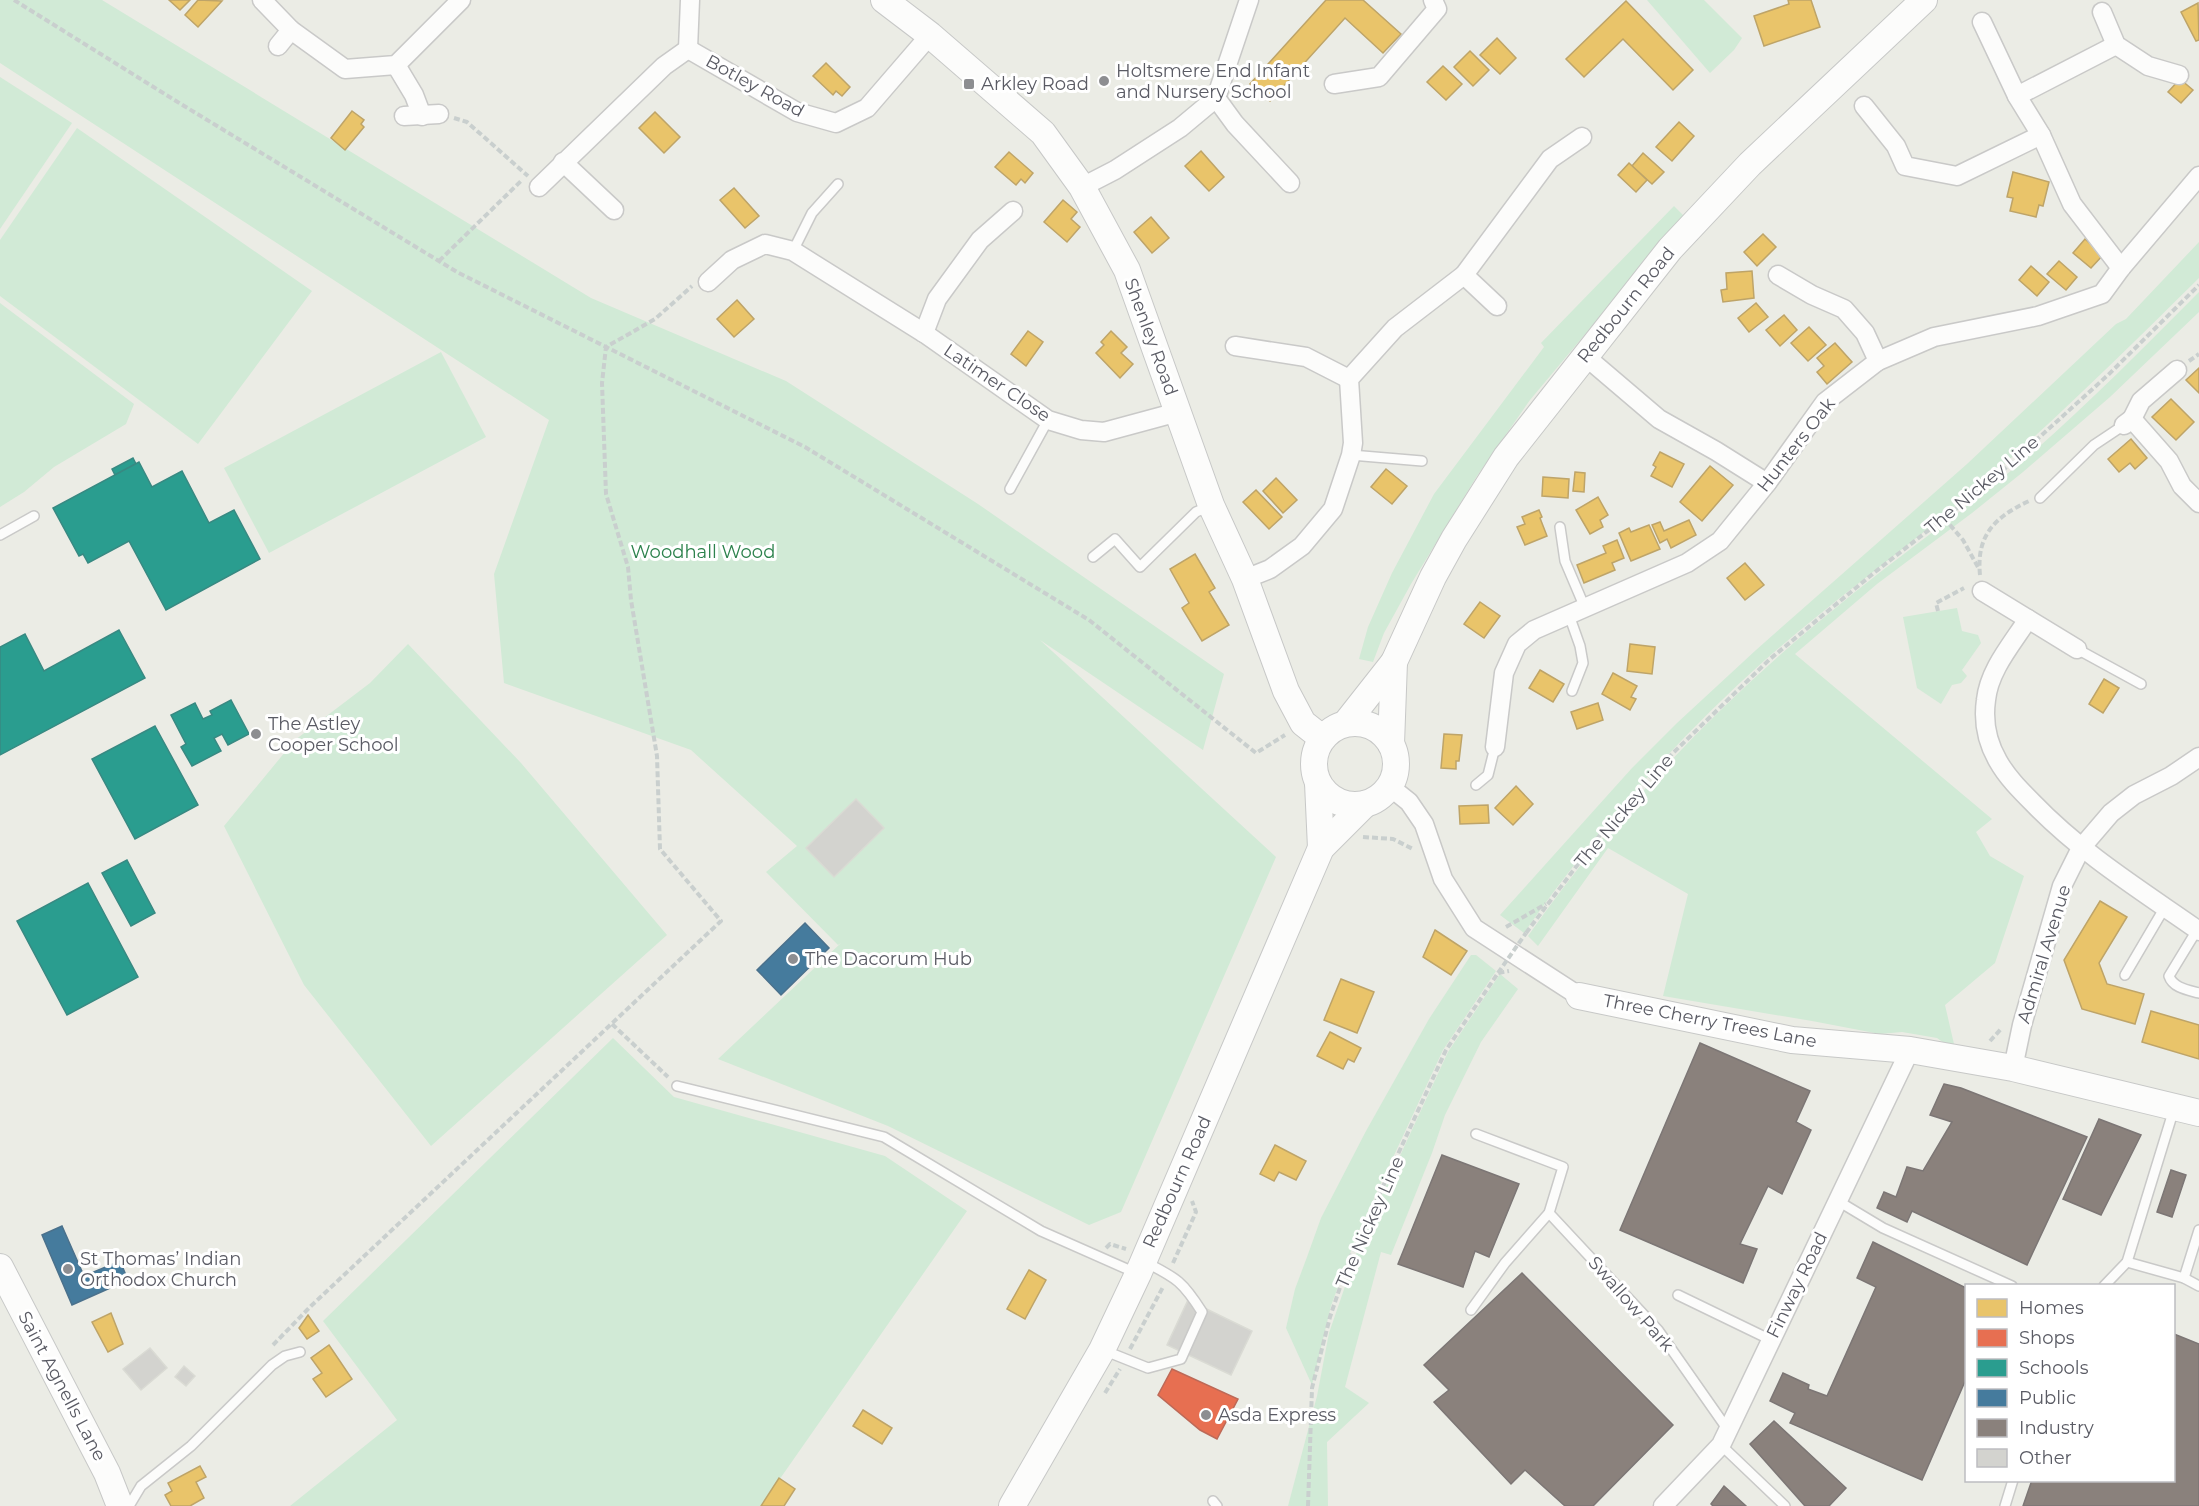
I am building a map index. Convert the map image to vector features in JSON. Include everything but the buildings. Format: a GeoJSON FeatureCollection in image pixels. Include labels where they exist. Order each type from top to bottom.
{"type":"FeatureCollection","features":[{"type":"Feature","properties":{"kind":"main road","name":"Redbourn Road"},"geometry":{"type":"LineString","coordinates":[[1346,723],[1394,662],[1433,577],[1454,538],[1506,457],[1670,249],[1750,164],[1924,0]]}},
{"type":"Feature","properties":{"kind":"main road","name":"Shenley Road"},"geometry":{"type":"LineString","coordinates":[[898,7],[1043,133],[1082,186],[1127,270],[1211,505],[1245,579],[1286,691],[1313,730]]}},
{"type":"Feature","properties":{"kind":"main road","name":"Redbourn Road"},"geometry":{"type":"LineString","coordinates":[[1391,744],[1394,662]]}},
{"type":"Feature","properties":{"kind":"main road"},"geometry":{"type":"LineString","coordinates":[[1346,723],[1359,723],[1372,726],[1383,733],[1391,744],[1396,765],[1389,786],[1381,795],[1365,804],[1347,804],[1325,793],[1314,772],[1313,760],[1316,748],[1313,730],[1329,731],[1346,723]]}},
{"type":"Feature","properties":{"kind":"main road","name":"Redbourn Road"},"geometry":{"type":"LineString","coordinates":[[1318,783],[1321,848]]}},
{"type":"Feature","properties":{"kind":"main road","name":"Redbourn Road"},"geometry":{"type":"LineString","coordinates":[[1012,1506],[1102,1350],[1140,1268],[1321,848],[1365,804]]}},
{"type":"Feature","properties":{"kind":"main road","name":"Three Cherry Trees Lane"},"geometry":{"type":"LineString","coordinates":[[1579,996],[1792,1040],[1910,1050],[2013,1068],[2199,1113]]}},
{"type":"Feature","properties":{"kind":"main road","name":"Saint Agnells Lane"},"geometry":{"type":"LineString","coordinates":[[0,1267],[107,1473],[120,1506]]}},
{"type":"Feature","properties":{"kind":"street"},"geometry":{"type":"LineString","coordinates":[[262,0],[291,30],[345,69],[396,65],[461,0]]}},
{"type":"Feature","properties":{"kind":"street","name":"Botley Road"},"geometry":{"type":"LineString","coordinates":[[688,49],[690,0]]}},
{"type":"Feature","properties":{"kind":"street"},"geometry":{"type":"LineString","coordinates":[[1082,186],[1115,170],[1180,128],[1216,98],[1249,0]]}},
{"type":"Feature","properties":{"kind":"street"},"geometry":{"type":"LineString","coordinates":[[1334,84],[1379,77],[1437,9],[1433,0]]}},
{"type":"Feature","properties":{"kind":"street"},"geometry":{"type":"LineString","coordinates":[[2102,12],[2116,45],[2148,66],[2178,75]]}},
{"type":"Feature","properties":{"kind":"street"},"geometry":{"type":"LineString","coordinates":[[1982,22],[2018,96],[2041,135],[2072,204],[2121,268]]}},
{"type":"Feature","properties":{"kind":"street"},"geometry":{"type":"LineString","coordinates":[[278,46],[291,30]]}},
{"type":"Feature","properties":{"kind":"street","name":"Botley Road"},"geometry":{"type":"LineString","coordinates":[[688,49],[797,112],[836,123],[867,108],[930,35]]}},
{"type":"Feature","properties":{"kind":"street"},"geometry":{"type":"LineString","coordinates":[[2018,96],[2116,45]]}},
{"type":"Feature","properties":{"kind":"street","name":"Botley Road"},"geometry":{"type":"LineString","coordinates":[[533,181],[563,162],[664,66],[688,49]]}},
{"type":"Feature","properties":{"kind":"street"},"geometry":{"type":"LineString","coordinates":[[396,65],[414,95],[422,115]]}},
{"type":"Feature","properties":{"kind":"street"},"geometry":{"type":"LineString","coordinates":[[1216,98],[1235,124],[1290,183]]}},
{"type":"Feature","properties":{"kind":"street"},"geometry":{"type":"LineString","coordinates":[[1864,106],[1896,146],[1905,166],[1957,176],[2041,135]]}},
{"type":"Feature","properties":{"kind":"street"},"geometry":{"type":"LineString","coordinates":[[1245,579],[1270,569],[1302,546],[1333,509],[1353,443],[1349,379],[1395,328],[1464,275],[1550,159],[1582,137]]}},
{"type":"Feature","properties":{"kind":"street"},"geometry":{"type":"LineString","coordinates":[[563,162],[614,210]]}},
{"type":"Feature","properties":{"kind":"street","name":"Hunters Oak"},"geometry":{"type":"LineString","coordinates":[[1495,747],[1489,722],[1504,673],[1517,644],[1534,630],[1687,563],[1720,541],[1767,483],[1825,402],[1878,361],[1934,337],[2038,316],[2102,294],[2121,268],[2199,176]]}},
{"type":"Feature","properties":{"kind":"street","name":"Latimer Close"},"geometry":{"type":"LineString","coordinates":[[924,333],[938,299],[980,240],[1013,211]]}},
{"type":"Feature","properties":{"kind":"street","name":"Latimer Close"},"geometry":{"type":"LineString","coordinates":[[708,282],[732,260],[765,244],[793,251],[924,333],[1048,420],[1081,430],[1104,432],[1179,412]]}},
{"type":"Feature","properties":{"kind":"street"},"geometry":{"type":"LineString","coordinates":[[1464,275],[1497,306]]}},
{"type":"Feature","properties":{"kind":"street"},"geometry":{"type":"LineString","coordinates":[[1778,275],[1812,296],[1844,309],[1865,333],[1878,361]]}},
{"type":"Feature","properties":{"kind":"street"},"geometry":{"type":"LineString","coordinates":[[1234,346],[1306,357],[1349,379]]}},
{"type":"Feature","properties":{"kind":"street"},"geometry":{"type":"LineString","coordinates":[[1585,356],[1659,419],[1767,483]]}},
{"type":"Feature","properties":{"kind":"street"},"geometry":{"type":"LineString","coordinates":[[2177,370],[2141,400],[2128,422],[2169,461],[2182,486],[2199,503]]}},
{"type":"Feature","properties":{"kind":"street"},"geometry":{"type":"LineString","coordinates":[[1981,585],[2028,620],[2077,649]]}},
{"type":"Feature","properties":{"kind":"street"},"geometry":{"type":"LineString","coordinates":[[2028,620],[1999,663],[1990,682],[1986,698],[1984,719],[1989,741],[1998,762],[2014,784],[2081,849],[2198,931]]}},
{"type":"Feature","properties":{"kind":"street","name":"Admiral Avenue"},"geometry":{"type":"LineString","coordinates":[[2013,1068],[2022,1026],[2062,886],[2081,849],[2111,813],[2134,795],[2171,776],[2199,757]]}},
{"type":"Feature","properties":{"kind":"street","name":"Three Cherry Trees Lane"},"geometry":{"type":"LineString","coordinates":[[1389,786],[1409,802],[1424,824],[1443,879],[1474,928],[1579,996]]}},
{"type":"Feature","properties":{"kind":"street","name":"Finway Road"},"geometry":{"type":"LineString","coordinates":[[1665,1505],[1725,1438],[1910,1050]]}},
{"type":"Feature","properties":{"kind":"lane"},"geometry":{"type":"LineString","coordinates":[[793,251],[812,213],[838,184]]}},
{"type":"Feature","properties":{"kind":"lane"},"geometry":{"type":"LineString","coordinates":[[1010,489],[1048,420]]}},
{"type":"Feature","properties":{"kind":"lane"},"geometry":{"type":"LineString","coordinates":[[2040,498],[2094,445],[2128,422]]}},
{"type":"Feature","properties":{"kind":"lane"},"geometry":{"type":"LineString","coordinates":[[1351,455],[1422,461]]}},
{"type":"Feature","properties":{"kind":"lane"},"geometry":{"type":"LineString","coordinates":[[1093,557],[1114,539],[1140,567],[1196,512],[1211,505]]}},
{"type":"Feature","properties":{"kind":"lane"},"geometry":{"type":"LineString","coordinates":[[0,535],[34,516]]}},
{"type":"Feature","properties":{"kind":"lane"},"geometry":{"type":"LineString","coordinates":[[1560,527],[1577,612],[1583,663],[1572,691]]}},
{"type":"Feature","properties":{"kind":"lane"},"geometry":{"type":"LineString","coordinates":[[2077,649],[2141,684]]}},
{"type":"Feature","properties":{"kind":"lane"},"geometry":{"type":"LineString","coordinates":[[1476,785],[1488,775],[1495,747]]}},
{"type":"Feature","properties":{"kind":"lane"},"geometry":{"type":"LineString","coordinates":[[2125,975],[2165,908]]}},
{"type":"Feature","properties":{"kind":"lane"},"geometry":{"type":"LineString","coordinates":[[2198,931],[2169,976],[2171,982],[2179,987],[2199,993]]}},
{"type":"Feature","properties":{"kind":"lane"},"geometry":{"type":"LineString","coordinates":[[677,1086],[884,1137],[1041,1231],[1140,1268],[1170,1274],[1186,1288],[1202,1312],[1181,1359],[1148,1368],[1102,1350]]}},
{"type":"Feature","properties":{"kind":"lane"},"geometry":{"type":"LineString","coordinates":[[2106,1284],[2127,1262],[2175,1107]]}},
{"type":"Feature","properties":{"kind":"lane"},"geometry":{"type":"LineString","coordinates":[[1470,1310],[1505,1263],[1549,1213],[1563,1167],[1476,1134]]}},
{"type":"Feature","properties":{"kind":"lane"},"geometry":{"type":"LineString","coordinates":[[1838,1201],[1883,1228],[2008,1284]]}},
{"type":"Feature","properties":{"kind":"lane","name":"Swallow Park"},"geometry":{"type":"LineString","coordinates":[[1549,1213],[1658,1330],[1725,1438],[1785,1506]]}},
{"type":"Feature","properties":{"kind":"lane"},"geometry":{"type":"LineString","coordinates":[[2184,1278],[2199,1230]]}},
{"type":"Feature","properties":{"kind":"lane"},"geometry":{"type":"LineString","coordinates":[[2127,1262],[2184,1278],[2199,1286]]}},
{"type":"Feature","properties":{"kind":"lane"},"geometry":{"type":"LineString","coordinates":[[1678,1295],[1772,1340]]}},
{"type":"Feature","properties":{"kind":"lane"},"geometry":{"type":"LineString","coordinates":[[129,1506],[141,1486],[191,1446],[272,1365],[285,1356],[300,1352]]}},
{"type":"Feature","properties":{"kind":"lane"},"geometry":{"type":"LineString","coordinates":[[2005,1506],[2012,1482]]}},
{"type":"Feature","properties":{"kind":"path"},"geometry":{"type":"LineString","coordinates":[[14,0],[439,261],[805,447],[1089,620],[1256,753],[1313,730]]}},
{"type":"Feature","properties":{"kind":"path"},"geometry":{"type":"LineString","coordinates":[[422,115],[467,122],[533,181],[439,261]]}},
{"type":"Feature","properties":{"kind":"path"},"geometry":{"type":"LineString","coordinates":[[606,347],[655,319],[695,283],[708,282]]}},
{"type":"Feature","properties":{"kind":"path","name":"The Nickey Line"},"geometry":{"type":"LineString","coordinates":[[1308,1506],[1312,1388],[1330,1317],[1350,1258],[1446,1050],[1526,933],[1603,831],[1673,753],[1770,659],[1875,572],[1989,483],[2108,375],[2199,285]]}},
{"type":"Feature","properties":{"kind":"path"},"geometry":{"type":"LineString","coordinates":[[270,1349],[311,1306],[721,921],[660,849],[657,756],[631,600],[628,567],[606,494],[602,383],[606,347]]}},
{"type":"Feature","properties":{"kind":"path"},"geometry":{"type":"LineString","coordinates":[[1938,611],[1936,603],[1981,585],[1979,558],[1985,536],[2005,513],[2040,498]]}},
{"type":"Feature","properties":{"kind":"path"},"geometry":{"type":"LineString","coordinates":[[1944,518],[1963,540],[1980,570]]}},
{"type":"Feature","properties":{"kind":"path"},"geometry":{"type":"LineString","coordinates":[[1359,837],[1393,838],[1437,863]]}},
{"type":"Feature","properties":{"kind":"path"},"geometry":{"type":"LineString","coordinates":[[1489,937],[1549,902]]}},
{"type":"Feature","properties":{"kind":"path"},"geometry":{"type":"LineString","coordinates":[[612,1024],[677,1086]]}},
{"type":"Feature","properties":{"kind":"path"},"geometry":{"type":"LineString","coordinates":[[1985,1042],[1992,1040],[2001,1029]]}},
{"type":"Feature","properties":{"kind":"path"},"geometry":{"type":"LineString","coordinates":[[1176,1255],[1196,1212],[1188,1192]]}},
{"type":"Feature","properties":{"kind":"path"},"geometry":{"type":"LineString","coordinates":[[1133,1344],[1159,1294]]}},
{"type":"Feature","properties":{"kind":"green space","name":"Woodhall Wood"},"geometry":{"type":"Polygon","coordinates":[[[0,0],[102,0],[591,298],[786,381],[978,504],[1224,674],[1203,750],[1040,640],[1276,857],[1121,1212],[1089,1225],[888,1126],[718,1059],[841,943],[838,945],[766,872],[797,846],[691,750],[504,683],[494,574],[549,420],[0,63],[0,0]]]}},
{"type":"Feature","properties":{"kind":"green space"},"geometry":{"type":"Polygon","coordinates":[[[1647,0],[1704,0],[1742,38],[1734,50],[1710,73],[1647,0]]]}},
{"type":"Feature","properties":{"kind":"green space"},"geometry":{"type":"Polygon","coordinates":[[[0,77],[72,123],[0,229],[0,77]]]}},
{"type":"Feature","properties":{"kind":"green space"},"geometry":{"type":"Polygon","coordinates":[[[77,128],[312,291],[198,444],[0,296],[0,240],[77,128]]]}},
{"type":"Feature","properties":{"kind":"green space"},"geometry":{"type":"Polygon","coordinates":[[[1674,206],[1684,216],[1530,400],[1477,476],[1411,584],[1384,633],[1373,662],[1359,659],[1368,627],[1392,573],[1434,494],[1544,347],[1541,343],[1674,206]]]}},
{"type":"Feature","properties":{"kind":"green space"},"geometry":{"type":"Polygon","coordinates":[[[2199,242],[2199,278],[2011,458],[1946,514],[1787,641],[1731,691],[1667,756],[1607,824],[1524,933],[1500,915],[1632,768],[1677,723],[1756,650],[1967,464],[2116,324],[2126,319],[2199,242]]]}},
{"type":"Feature","properties":{"kind":"green space"},"geometry":{"type":"Polygon","coordinates":[[[2199,292],[2199,312],[2110,397],[2023,472],[1877,584],[1795,654],[1992,819],[1976,832],[1990,856],[2024,876],[1995,963],[1945,1005],[1954,1044],[1944,1043],[1937,1038],[1902,1032],[1880,1034],[1663,996],[1688,894],[1608,848],[1538,946],[1528,936],[1561,890],[1633,802],[1711,719],[1794,642],[2027,457],[2102,388],[2199,292]]]}},
{"type":"Feature","properties":{"kind":"green space"},"geometry":{"type":"Polygon","coordinates":[[[0,303],[134,404],[126,424],[54,467],[24,492],[0,507],[0,303]]]}},
{"type":"Feature","properties":{"kind":"green space"},"geometry":{"type":"Polygon","coordinates":[[[441,352],[486,437],[269,553],[224,468],[441,352]]]}},
{"type":"Feature","properties":{"kind":"green space"},"geometry":{"type":"Polygon","coordinates":[[[1957,608],[1962,631],[1978,635],[1981,643],[1962,670],[1967,676],[1961,683],[1952,685],[1941,704],[1917,688],[1903,617],[1957,608]]]}},
{"type":"Feature","properties":{"kind":"green space"},"geometry":{"type":"Polygon","coordinates":[[[408,644],[521,763],[667,935],[431,1146],[304,985],[224,826],[295,740],[370,683],[408,644]]]}},
{"type":"Feature","properties":{"kind":"green space"},"geometry":{"type":"Polygon","coordinates":[[[1471,955],[1476,955],[1496,971],[1443,1050],[1356,1237],[1331,1306],[1312,1385],[1286,1328],[1295,1289],[1321,1218],[1366,1131],[1429,1019],[1471,955]]]}},
{"type":"Feature","properties":{"kind":"green space"},"geometry":{"type":"Polygon","coordinates":[[[1500,974],[1518,989],[1481,1042],[1445,1115],[1391,1255],[1381,1252],[1345,1387],[1369,1403],[1327,1442],[1328,1506],[1288,1506],[1317,1396],[1329,1333],[1361,1240],[1448,1052],[1500,974]]]}},
{"type":"Feature","properties":{"kind":"green space"},"geometry":{"type":"Polygon","coordinates":[[[613,1038],[674,1097],[885,1156],[967,1211],[761,1506],[290,1506],[397,1420],[323,1321],[613,1038]]]}},
{"type":"Feature","properties":{"kind":"place","name":"Holtsmere End Infant and Nursery School"},"geometry":{"type":"Point","coordinates":[1104,81]}},
{"type":"Feature","properties":{"kind":"place","name":"Arkley Road"},"geometry":{"type":"Point","coordinates":[969,84]}},
{"type":"Feature","properties":{"kind":"place","name":"The Astley Cooper School"},"geometry":{"type":"Point","coordinates":[256,734]}},
{"type":"Feature","properties":{"kind":"place","name":"The Dacorum Hub"},"geometry":{"type":"Point","coordinates":[793,959]}},
{"type":"Feature","properties":{"kind":"place","name":"St Thomas’ Indian Orthodox Church"},"geometry":{"type":"Point","coordinates":[68,1269]}},
{"type":"Feature","properties":{"kind":"place","name":"Asda Express"},"geometry":{"type":"Point","coordinates":[1206,1415]}}]}
